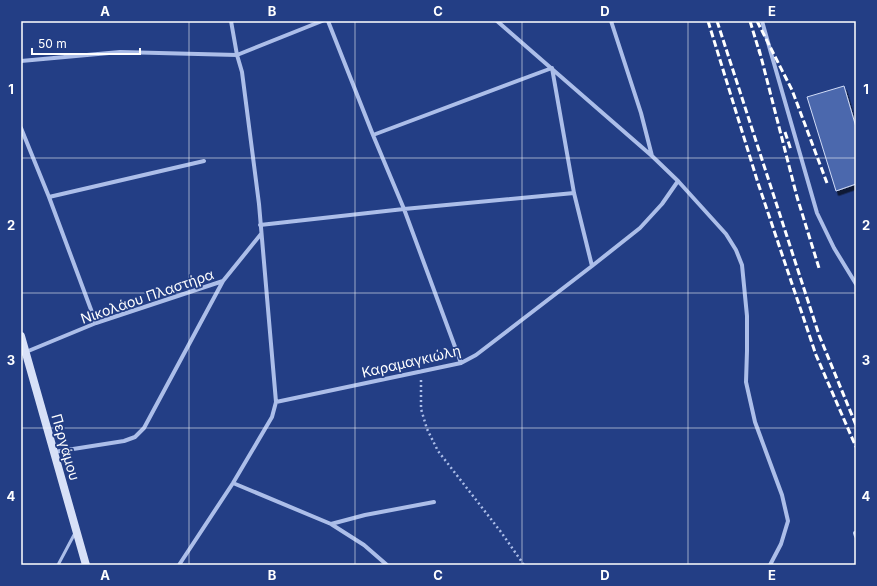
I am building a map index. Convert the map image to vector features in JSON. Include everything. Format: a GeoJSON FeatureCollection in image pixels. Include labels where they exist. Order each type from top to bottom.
{"type":"FeatureCollection","features":[{"type":"Feature","properties":{"kind":"street"},"geometry":{"type":"LineString","coordinates":[[179,565],[233,483],[272,417],[276,402],[259,204],[242,72],[237,55],[231,21]]}},
{"type":"Feature","properties":{"kind":"street"},"geometry":{"type":"LineString","coordinates":[[21,61],[120,52],[237,55],[322,21]]}},
{"type":"Feature","properties":{"kind":"street"},"geometry":{"type":"LineString","coordinates":[[328,21],[404,209],[461,363]]}},
{"type":"Feature","properties":{"kind":"street"},"geometry":{"type":"LineString","coordinates":[[497,21],[652,156],[678,181],[726,234],[736,250],[742,265],[747,316],[748,351],[746,382],[755,422],[782,495],[788,521],[781,544],[770,565]]}},
{"type":"Feature","properties":{"kind":"street"},"geometry":{"type":"LineString","coordinates":[[611,21],[641,113],[652,156]]}},
{"type":"Feature","properties":{"kind":"street"},"geometry":{"type":"LineString","coordinates":[[762,21],[817,213],[834,248],[856,284]]}},
{"type":"Feature","properties":{"kind":"street"},"geometry":{"type":"LineString","coordinates":[[373,135],[552,68]]}},
{"type":"Feature","properties":{"kind":"street"},"geometry":{"type":"LineString","coordinates":[[552,68],[574,193],[592,266]]}},
{"type":"Feature","properties":{"kind":"street"},"geometry":{"type":"LineString","coordinates":[[21,128],[49,197],[96,323]]}},
{"type":"Feature","properties":{"kind":"street"},"geometry":{"type":"LineString","coordinates":[[49,197],[204,160]]}},
{"type":"Feature","properties":{"kind":"street","name":"Καραμαγκιώλη"},"geometry":{"type":"LineString","coordinates":[[276,402],[461,363],[476,355],[640,228],[662,204],[678,181]]}},
{"type":"Feature","properties":{"kind":"street"},"geometry":{"type":"LineString","coordinates":[[260,225],[404,209],[574,193]]}},
{"type":"Feature","properties":{"kind":"street","name":"Νικολάου Πλαστήρα"},"geometry":{"type":"LineString","coordinates":[[23,353],[96,323],[224,281],[261,234]]}},
{"type":"Feature","properties":{"kind":"street"},"geometry":{"type":"LineString","coordinates":[[54,452],[124,441],[135,437],[144,428],[224,281]]}},
{"type":"Feature","properties":{"kind":"street","name":"Περγάμου"},"geometry":{"type":"LineString","coordinates":[[21,336],[23,353],[54,452],[86,565]]}},
{"type":"Feature","properties":{"kind":"street"},"geometry":{"type":"LineString","coordinates":[[233,483],[331,524],[364,545],[387,565]]}},
{"type":"Feature","properties":{"kind":"street"},"geometry":{"type":"LineString","coordinates":[[331,524],[365,515],[434,502]]}},
{"type":"Feature","properties":{"kind":"lane"},"geometry":{"type":"LineString","coordinates":[[58,565],[76,530]]}},
{"type":"Feature","properties":{"kind":"path"},"geometry":{"type":"LineString","coordinates":[[421,372],[421,409],[427,429],[438,451],[501,532],[524,565]]}},
{"type":"Feature","properties":{"kind":"building"},"geometry":{"type":"Polygon","coordinates":[[[844,86],[856,127],[856,184],[836,191],[807,97],[844,86]]]}},
{"type":"Feature","properties":{"kind":"railway"},"geometry":{"type":"LineString","coordinates":[[708,21],[758,183],[816,355],[856,447]]}},
{"type":"Feature","properties":{"kind":"railway"},"geometry":{"type":"LineString","coordinates":[[717,21],[819,335],[856,425]]}},
{"type":"Feature","properties":{"kind":"railway"},"geometry":{"type":"LineString","coordinates":[[750,21],[760,54]]}},
{"type":"Feature","properties":{"kind":"railway"},"geometry":{"type":"LineString","coordinates":[[757,21],[792,90],[827,183]]}},
{"type":"Feature","properties":{"kind":"railway"},"geometry":{"type":"LineString","coordinates":[[759,49],[797,197],[819,268]]}},
{"type":"Feature","properties":{"kind":"railway"},"geometry":{"type":"LineString","coordinates":[[785,132],[791,150]]}}]}
